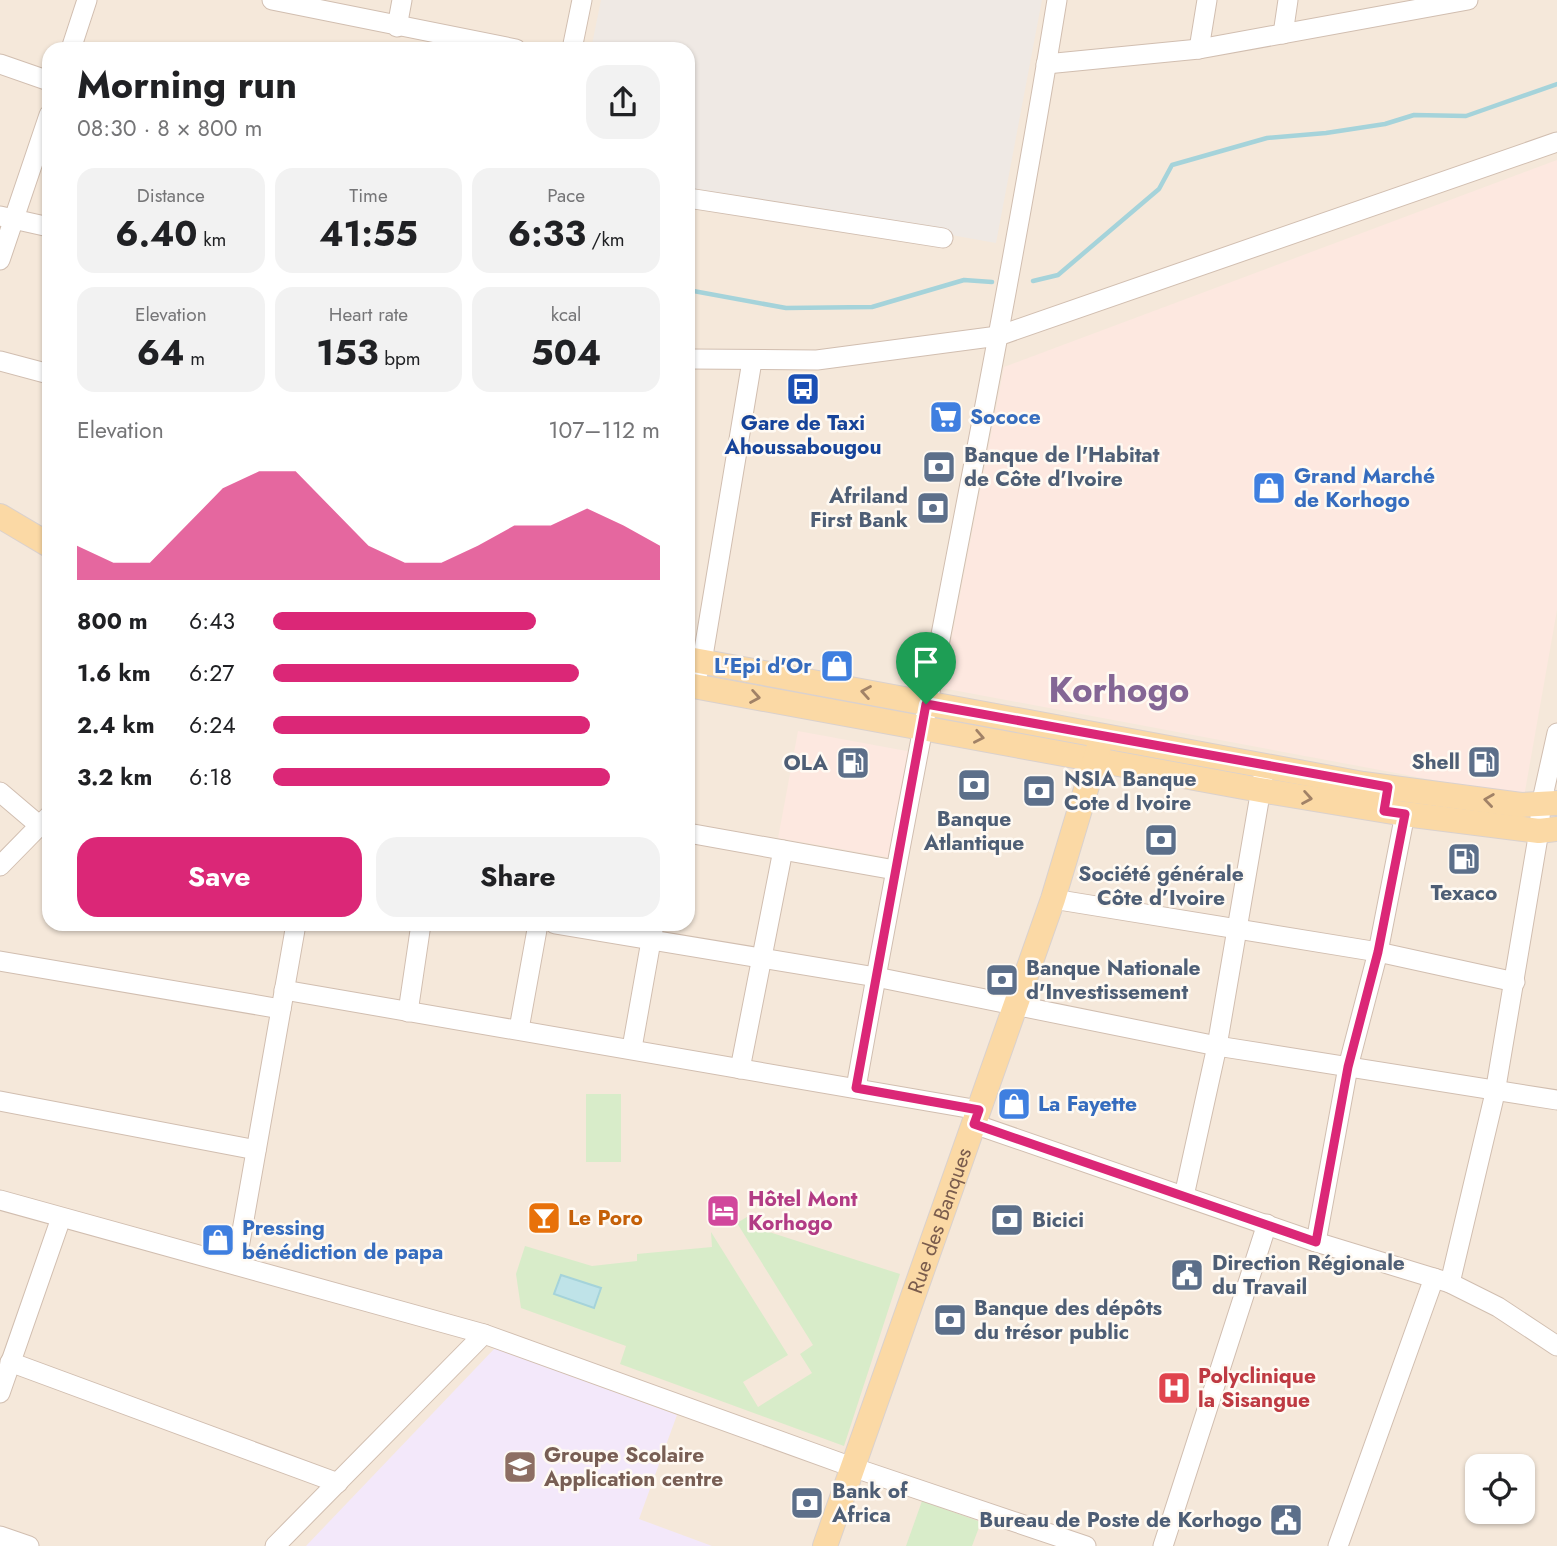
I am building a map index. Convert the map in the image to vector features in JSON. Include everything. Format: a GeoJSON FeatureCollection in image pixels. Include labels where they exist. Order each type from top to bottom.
{"type":"FeatureCollection","features":[{"type":"Feature","properties":{"kind":"main road"},"geometry":{"type":"LineString","coordinates":[[0,503],[42,524]]}},
{"type":"Feature","properties":{"kind":"main road"},"geometry":{"type":"LineString","coordinates":[[0,516],[42,541]]}},
{"type":"Feature","properties":{"kind":"main road"},"geometry":{"type":"LineString","coordinates":[[695,661],[924,715],[1099,747],[1265,766],[1392,804],[1549,804]]}},
{"type":"Feature","properties":{"kind":"main road"},"geometry":{"type":"LineString","coordinates":[[695,686],[924,715]]}},
{"type":"Feature","properties":{"kind":"main road"},"geometry":{"type":"LineString","coordinates":[[1099,747],[1260,790],[1392,804],[1548,830]]}},
{"type":"Feature","properties":{"kind":"main road","name":"Rue des Banques"},"geometry":{"type":"LineString","coordinates":[[825,1546],[1016,1007],[1053,899],[1099,747]]}},
{"type":"Feature","properties":{"kind":"street"},"geometry":{"type":"LineString","coordinates":[[73,42],[87,0]]}},
{"type":"Feature","properties":{"kind":"street"},"geometry":{"type":"LineString","coordinates":[[272,0],[478,42]]}},
{"type":"Feature","properties":{"kind":"street"},"geometry":{"type":"LineString","coordinates":[[397,27],[402,0]]}},
{"type":"Feature","properties":{"kind":"street"},"geometry":{"type":"LineString","coordinates":[[573,42],[582,0]]}},
{"type":"Feature","properties":{"kind":"street"},"geometry":{"type":"LineString","coordinates":[[856,1088],[924,715],[998,336],[1056,0]]}},
{"type":"Feature","properties":{"kind":"street"},"geometry":{"type":"LineString","coordinates":[[1199,49],[1208,0]]}},
{"type":"Feature","properties":{"kind":"street"},"geometry":{"type":"LineString","coordinates":[[1283,34],[1288,0]]}},
{"type":"Feature","properties":{"kind":"street"},"geometry":{"type":"LineString","coordinates":[[1046,64],[1199,49],[1468,0]]}},
{"type":"Feature","properties":{"kind":"street"},"geometry":{"type":"LineString","coordinates":[[0,64],[42,79]]}},
{"type":"Feature","properties":{"kind":"street"},"geometry":{"type":"LineString","coordinates":[[0,260],[7,218],[42,132]]}},
{"type":"Feature","properties":{"kind":"street"},"geometry":{"type":"LineString","coordinates":[[695,359],[817,360],[998,336],[1557,142]]}},
{"type":"Feature","properties":{"kind":"street"},"geometry":{"type":"LineString","coordinates":[[695,199],[943,238]]}},
{"type":"Feature","properties":{"kind":"street"},"geometry":{"type":"LineString","coordinates":[[7,218],[42,226]]}},
{"type":"Feature","properties":{"kind":"street"},"geometry":{"type":"LineString","coordinates":[[0,361],[42,372]]}},
{"type":"Feature","properties":{"kind":"street"},"geometry":{"type":"LineString","coordinates":[[695,661],[752,361]]}},
{"type":"Feature","properties":{"kind":"street"},"geometry":{"type":"LineString","coordinates":[[1338,1546],[1442,1280],[1495,1093],[1515,982],[1548,830],[1557,733]]}},
{"type":"Feature","properties":{"kind":"street"},"geometry":{"type":"LineString","coordinates":[[1184,1196],[1217,1046],[1265,766]]}},
{"type":"Feature","properties":{"kind":"street"},"geometry":{"type":"LineString","coordinates":[[0,792],[42,820]]}},
{"type":"Feature","properties":{"kind":"street"},"geometry":{"type":"LineString","coordinates":[[1316,1242],[1348,1067],[1378,952],[1392,804]]}},
{"type":"Feature","properties":{"kind":"street"},"geometry":{"type":"LineString","coordinates":[[0,866],[42,827]]}},
{"type":"Feature","properties":{"kind":"street"},"geometry":{"type":"LineString","coordinates":[[695,834],[895,870]]}},
{"type":"Feature","properties":{"kind":"street"},"geometry":{"type":"LineString","coordinates":[[740,1069],[783,850]]}},
{"type":"Feature","properties":{"kind":"street"},"geometry":{"type":"LineString","coordinates":[[1053,899],[1378,952],[1515,982]]}},
{"type":"Feature","properties":{"kind":"street"},"geometry":{"type":"LineString","coordinates":[[236,1265],[295,931]]}},
{"type":"Feature","properties":{"kind":"street"},"geometry":{"type":"LineString","coordinates":[[408,1012],[420,931]]}},
{"type":"Feature","properties":{"kind":"street"},"geometry":{"type":"LineString","coordinates":[[519,1029],[537,931]]}},
{"type":"Feature","properties":{"kind":"street"},"geometry":{"type":"LineString","coordinates":[[630,931],[652,933],[763,959],[876,977],[1217,1046],[1495,1093],[1557,1100]]}},
{"type":"Feature","properties":{"kind":"street"},"geometry":{"type":"LineString","coordinates":[[632,1048],[652,933]]}},
{"type":"Feature","properties":{"kind":"street"},"geometry":{"type":"LineString","coordinates":[[0,961],[283,1000],[408,1012],[519,1029],[856,1088],[976,1117],[1184,1196],[1316,1242],[1442,1280],[1498,1307],[1557,1346]]}},
{"type":"Feature","properties":{"kind":"street"},"geometry":{"type":"LineString","coordinates":[[0,1101],[256,1150]]}},
{"type":"Feature","properties":{"kind":"street"},"geometry":{"type":"LineString","coordinates":[[0,1200],[484,1334],[852,1467],[1086,1546]]}},
{"type":"Feature","properties":{"kind":"street"},"geometry":{"type":"LineString","coordinates":[[0,1393],[61,1218]]}},
{"type":"Feature","properties":{"kind":"street"},"geometry":{"type":"LineString","coordinates":[[1163,1546],[1267,1224]]}},
{"type":"Feature","properties":{"kind":"street"},"geometry":{"type":"LineString","coordinates":[[275,1546],[484,1334]]}},
{"type":"Feature","properties":{"kind":"street"},"geometry":{"type":"LineString","coordinates":[[10,1362],[338,1483]]}},
{"type":"Feature","properties":{"kind":"street"},"geometry":{"type":"LineString","coordinates":[[0,1536],[29,1546]]}},
{"type":"Feature","properties":{"kind":"shaded area"},"geometry":{"type":"Polygon","coordinates":[[[0,0],[1557,0],[1557,1546],[0,1546],[0,0]]]}},
{"type":"Feature","properties":{"kind":"shaded area"},"geometry":{"type":"Polygon","coordinates":[[[601,0],[1042,0],[996,243],[695,189],[695,42],[592,42],[601,0]]]}},
{"type":"Feature","properties":{"kind":"shaded area","name":"Grand Marché de Korhogo"},"geometry":{"type":"Polygon","coordinates":[[[1557,160],[1557,610],[1524,797],[942,688],[1004,367],[1557,160]]]}},
{"type":"Feature","properties":{"kind":"shaded area"},"geometry":{"type":"Polygon","coordinates":[[[798,731],[912,752],[892,858],[778,838],[798,731]]]}},
{"type":"Feature","properties":{"kind":"shaded area","name":"Groupe Scolaire Application centre"},"geometry":{"type":"Polygon","coordinates":[[[495,1348],[677,1415],[639,1519],[712,1546],[306,1546],[495,1348]]]}},
{"type":"Feature","properties":{"kind":"green space"},"geometry":{"type":"Polygon","coordinates":[[[586,1094],[621,1094],[621,1162],[586,1162],[586,1094]]]}},
{"type":"Feature","properties":{"kind":"green space"},"geometry":{"type":"Polygon","coordinates":[[[750,1215],[757,1226],[766,1231],[900,1274],[844,1446],[620,1364],[626,1346],[521,1308],[516,1274],[525,1246],[592,1266],[637,1261],[637,1254],[712,1247],[711,1232],[788,1355],[743,1382],[758,1407],[812,1373],[800,1354],[813,1345],[737,1223],[750,1215]]]}},
{"type":"Feature","properties":{"kind":"green space"},"geometry":{"type":"Polygon","coordinates":[[[922,1501],[981,1522],[972,1546],[906,1546],[922,1501]]]}},
{"type":"Feature","properties":{"kind":"water"},"geometry":{"type":"Polygon","coordinates":[[[561,1275],[601,1288],[594,1308],[554,1294],[561,1275]]]}},
{"type":"Feature","properties":{"kind":"waterway"},"geometry":{"type":"LineString","coordinates":[[1033,281],[1058,275],[1159,189],[1172,165],[1267,138],[1385,124],[1414,115],[1466,116],[1557,84]]}},
{"type":"Feature","properties":{"kind":"waterway"},"geometry":{"type":"LineString","coordinates":[[695,291],[786,308],[872,307],[964,280],[992,282]]}},
{"type":"Feature","properties":{"kind":"place","name":"Gare de Taxi Ahoussabougou"},"geometry":{"type":"Point","coordinates":[803,389]}},
{"type":"Feature","properties":{"kind":"place","name":"Sococe"},"geometry":{"type":"Point","coordinates":[946,417]}},
{"type":"Feature","properties":{"kind":"place","name":"Banque de l'Habitat de Côte d'Ivoire"},"geometry":{"type":"Point","coordinates":[939,467]}},
{"type":"Feature","properties":{"kind":"place","name":"Grand Marché de Korhogo"},"geometry":{"type":"Point","coordinates":[1269,488]}},
{"type":"Feature","properties":{"kind":"place","name":"Afriland First Bank"},"geometry":{"type":"Point","coordinates":[933,508]}},
{"type":"Feature","properties":{"kind":"place","name":"L'Epi d'Or"},"geometry":{"type":"Point","coordinates":[837,666]}},
{"type":"Feature","properties":{"kind":"place","name":"Shell"},"geometry":{"type":"Point","coordinates":[1484,762]}},
{"type":"Feature","properties":{"kind":"place","name":"OLA"},"geometry":{"type":"Point","coordinates":[853,763]}},
{"type":"Feature","properties":{"kind":"place","name":"Banque Atlantique"},"geometry":{"type":"Point","coordinates":[974,785]}},
{"type":"Feature","properties":{"kind":"place","name":"NSIA Banque Cote d Ivoire"},"geometry":{"type":"Point","coordinates":[1039,791]}},
{"type":"Feature","properties":{"kind":"place","name":"Société générale Côte d’Ivoire"},"geometry":{"type":"Point","coordinates":[1161,840]}},
{"type":"Feature","properties":{"kind":"place","name":"Texaco"},"geometry":{"type":"Point","coordinates":[1464,859]}},
{"type":"Feature","properties":{"kind":"place","name":"Banque Nationale d'Investissement"},"geometry":{"type":"Point","coordinates":[1002,980]}},
{"type":"Feature","properties":{"kind":"place","name":"La Fayette"},"geometry":{"type":"Point","coordinates":[1014,1104]}},
{"type":"Feature","properties":{"kind":"place","name":"Hôtel Mont Korhogo"},"geometry":{"type":"Point","coordinates":[723,1211]}},
{"type":"Feature","properties":{"kind":"place","name":"Le Poro"},"geometry":{"type":"Point","coordinates":[544,1218]}},
{"type":"Feature","properties":{"kind":"place","name":"Bicici"},"geometry":{"type":"Point","coordinates":[1007,1220]}},
{"type":"Feature","properties":{"kind":"place","name":"Pressing bénédiction de papa"},"geometry":{"type":"Point","coordinates":[218,1240]}},
{"type":"Feature","properties":{"kind":"place","name":"Direction Régionale du Travail"},"geometry":{"type":"Point","coordinates":[1187,1275]}},
{"type":"Feature","properties":{"kind":"place","name":"Banque des dépôts du trésor public"},"geometry":{"type":"Point","coordinates":[950,1320]}},
{"type":"Feature","properties":{"kind":"place","name":"Polyclinique la Sisangue"},"geometry":{"type":"Point","coordinates":[1174,1388]}},
{"type":"Feature","properties":{"kind":"place","name":"Groupe Scolaire Application centre"},"geometry":{"type":"Point","coordinates":[520,1467]}},
{"type":"Feature","properties":{"kind":"place","name":"Bank of Africa"},"geometry":{"type":"Point","coordinates":[807,1503]}},
{"type":"Feature","properties":{"kind":"place","name":"Bureau de Poste de Korhogo"},"geometry":{"type":"Point","coordinates":[1286,1520]}},
{"type":"Feature","properties":{"kind":"district","name":"Korhogo"},"geometry":{"type":"Point","coordinates":[1119,690]}},
{"type":"Feature","properties":{"kind":"route"},"geometry":{"type":"LineString","coordinates":[[926,704],[1388,787],[1384,811],[1405,814],[1378,952],[1348,1067],[1316,1242],[974,1124],[979,1110],[856,1088],[926,704]]}}]}
